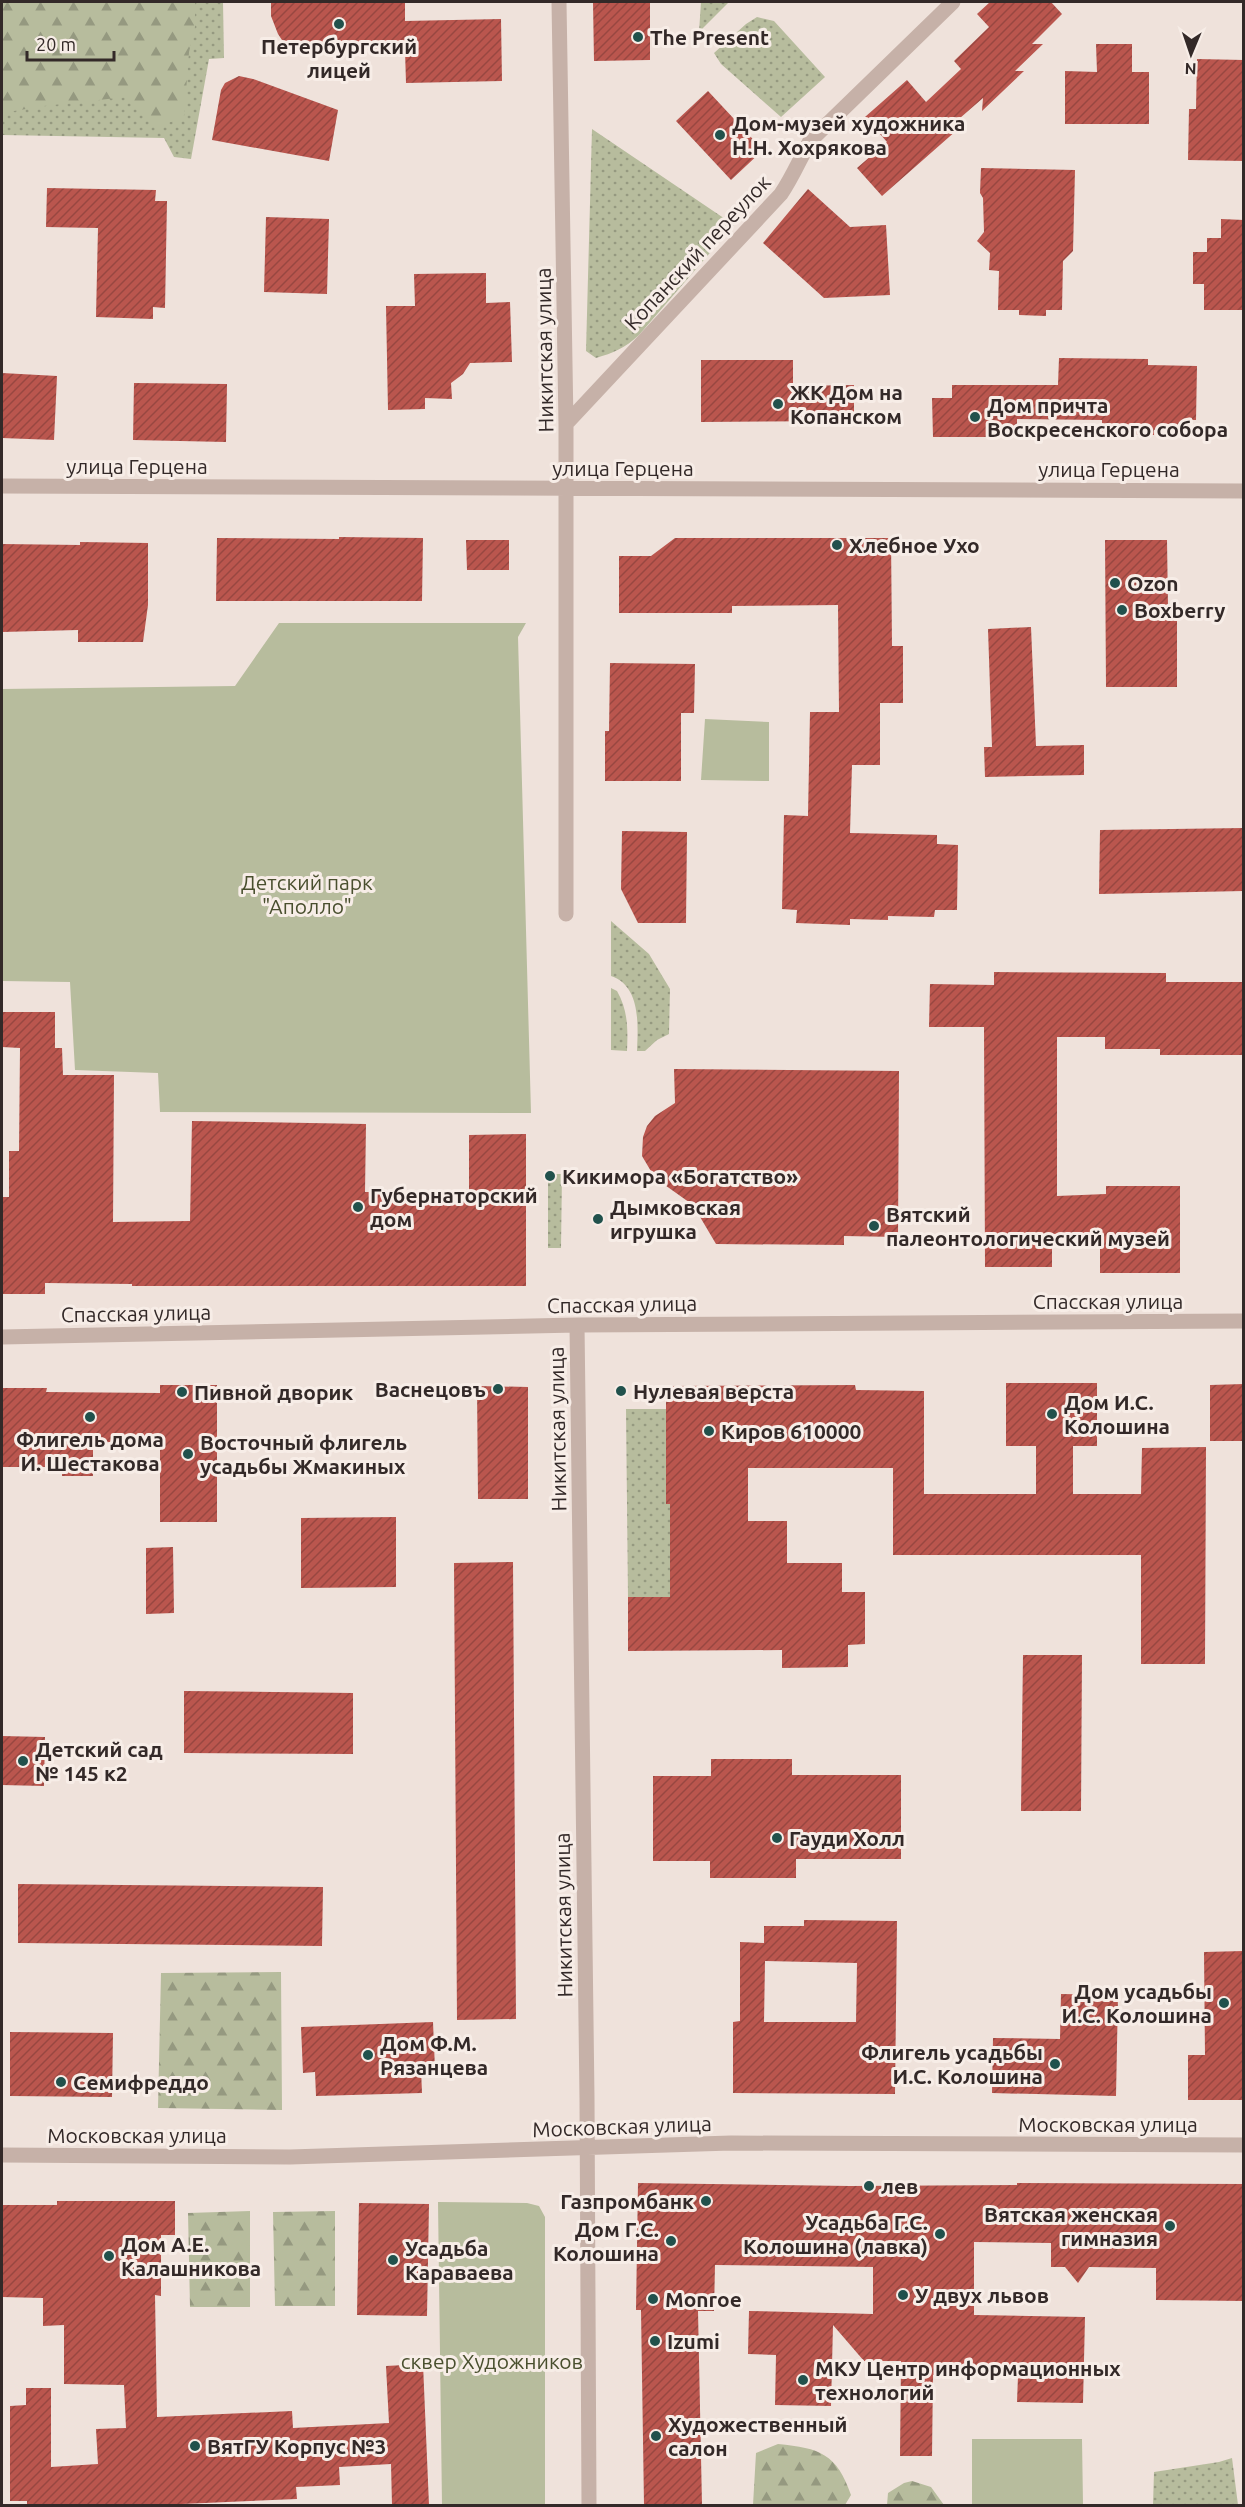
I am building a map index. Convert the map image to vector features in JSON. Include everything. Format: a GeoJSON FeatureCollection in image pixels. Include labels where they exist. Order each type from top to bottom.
{"type":"FeatureCollection","features":[{"type":"Feature","properties":{"kind":"street","name":"Никитская улица"},"geometry":{"type":"LineString","coordinates":[[559,2],[566,424],[566,914]]}},
{"type":"Feature","properties":{"kind":"street","name":"Копанский переулок"},"geometry":{"type":"LineString","coordinates":[[566,424],[781,194],[810,141],[953,2]]}},
{"type":"Feature","properties":{"kind":"street","name":"улица Герцена"},"geometry":{"type":"LineString","coordinates":[[2,486],[1244,491]]}},
{"type":"Feature","properties":{"kind":"street","name":"Спасская улица"},"geometry":{"type":"LineString","coordinates":[[2,1337],[577,1325],[1244,1321]]}},
{"type":"Feature","properties":{"kind":"street","name":"Никитская улица"},"geometry":{"type":"LineString","coordinates":[[577,1325],[589,2505]]}},
{"type":"Feature","properties":{"kind":"street","name":"Московская улица"},"geometry":{"type":"LineString","coordinates":[[2,2156],[290,2157],[731,2143],[1244,2145]]}},
{"type":"Feature","properties":{"kind":"green space"},"geometry":{"type":"Polygon","coordinates":[[[2,2],[223,2],[224,58],[209,59],[191,159],[174,157],[164,138],[2,135],[2,2]]]}},
{"type":"Feature","properties":{"kind":"green space"},"geometry":{"type":"Polygon","coordinates":[[[2,2],[195,2],[195,27],[189,52],[184,118],[154,127],[126,97],[2,113],[2,2]]]}},
{"type":"Feature","properties":{"kind":"green space"},"geometry":{"type":"Polygon","coordinates":[[[701,2],[729,2],[699,32],[701,2]]]}},
{"type":"Feature","properties":{"kind":"green space"},"geometry":{"type":"Polygon","coordinates":[[[757,17],[774,21],[825,77],[781,117],[721,64],[714,53],[757,17]]]}},
{"type":"Feature","properties":{"kind":"green space"},"geometry":{"type":"Polygon","coordinates":[[[592,129],[734,225],[639,335],[619,350],[596,358],[586,351],[592,129]]]}},
{"type":"Feature","properties":{"kind":"green space","name":"Детский парк \"Аполло\""},"geometry":{"type":"Polygon","coordinates":[[[279,623],[526,623],[518,637],[531,1113],[160,1112],[158,1073],[75,1070],[70,982],[2,981],[2,689],[235,686],[279,623]]]}},
{"type":"Feature","properties":{"kind":"green space"},"geometry":{"type":"Polygon","coordinates":[[[705,719],[769,722],[769,781],[701,780],[705,719]]]}},
{"type":"Feature","properties":{"kind":"green space"},"geometry":{"type":"Polygon","coordinates":[[[611,921],[649,954],[670,989],[669,1034],[657,1040],[645,1051],[637,1051],[638,1030],[633,997],[621,981],[611,976],[611,921]]]}},
{"type":"Feature","properties":{"kind":"green space"},"geometry":{"type":"Polygon","coordinates":[[[611,988],[617,991],[621,998],[625,1013],[627,1051],[611,1050],[611,988]]]}},
{"type":"Feature","properties":{"kind":"green space"},"geometry":{"type":"Polygon","coordinates":[[[548,1174],[562,1174],[561,1248],[548,1248],[548,1174]]]}},
{"type":"Feature","properties":{"kind":"green space"},"geometry":{"type":"Polygon","coordinates":[[[626,1409],[666,1409],[666,1503],[670,1504],[670,1597],[628,1597],[626,1409]]]}},
{"type":"Feature","properties":{"kind":"green space"},"geometry":{"type":"Polygon","coordinates":[[[281,1972],[282,2110],[158,2108],[161,1973],[281,1972]]]}},
{"type":"Feature","properties":{"kind":"green space","name":"сквер Художников"},"geometry":{"type":"Polygon","coordinates":[[[438,2202],[527,2203],[539,2206],[545,2217],[545,2505],[442,2505],[438,2202]]]}},
{"type":"Feature","properties":{"kind":"green space"},"geometry":{"type":"Polygon","coordinates":[[[250,2211],[250,2307],[190,2307],[188,2213],[250,2211]]]}},
{"type":"Feature","properties":{"kind":"green space"},"geometry":{"type":"Polygon","coordinates":[[[335,2211],[335,2306],[275,2306],[273,2212],[335,2211]]]}},
{"type":"Feature","properties":{"kind":"green space"},"geometry":{"type":"Polygon","coordinates":[[[972,2439],[1082,2439],[1083,2505],[972,2505],[972,2439]]]}},
{"type":"Feature","properties":{"kind":"green space"},"geometry":{"type":"Polygon","coordinates":[[[778,2444],[816,2451],[833,2462],[846,2481],[851,2495],[845,2505],[753,2505],[756,2453],[778,2444]]]}},
{"type":"Feature","properties":{"kind":"green space"},"geometry":{"type":"Polygon","coordinates":[[[1232,2458],[1238,2505],[1153,2505],[1154,2472],[1232,2458]]]}},
{"type":"Feature","properties":{"kind":"green space"},"geometry":{"type":"Polygon","coordinates":[[[912,2481],[931,2487],[944,2505],[887,2505],[888,2493],[912,2481]]]}},
{"type":"Feature","properties":{"kind":"building"},"geometry":{"type":"Polygon","coordinates":[[[271,2],[405,2],[405,21],[501,19],[502,81],[406,83],[405,50],[288,49],[278,34],[271,16],[271,2]]]}},
{"type":"Feature","properties":{"kind":"building"},"geometry":{"type":"Polygon","coordinates":[[[593,2],[650,2],[650,60],[594,61],[593,2]]]}},
{"type":"Feature","properties":{"kind":"building"},"geometry":{"type":"Polygon","coordinates":[[[990,2],[1051,2],[1062,14],[1032,44],[1043,44],[1015,71],[1024,71],[982,111],[983,98],[952,125],[957,130],[882,196],[857,168],[887,142],[865,117],[907,80],[926,102],[961,69],[954,61],[989,27],[977,14],[990,2]]]}},
{"type":"Feature","properties":{"kind":"building"},"geometry":{"type":"Polygon","coordinates":[[[1096,44],[1132,44],[1132,72],[1149,72],[1149,124],[1065,124],[1065,71],[1097,72],[1096,44]]]}},
{"type":"Feature","properties":{"kind":"building"},"geometry":{"type":"Polygon","coordinates":[[[1197,59],[1244,60],[1244,161],[1188,160],[1189,109],[1196,109],[1197,59]]]}},
{"type":"Feature","properties":{"kind":"building"},"geometry":{"type":"Polygon","coordinates":[[[239,76],[338,110],[329,161],[212,140],[221,90],[225,83],[239,76]]]}},
{"type":"Feature","properties":{"kind":"building","name":"Дом-музей художника Н.Н. Хохрякова"},"geometry":{"type":"Polygon","coordinates":[[[708,91],[763,150],[731,180],[676,121],[708,91]]]}},
{"type":"Feature","properties":{"kind":"building"},"geometry":{"type":"Polygon","coordinates":[[[981,168],[1075,170],[1073,251],[1063,261],[1062,310],[1046,310],[1046,316],[1019,315],[1019,310],[998,310],[999,271],[989,270],[990,253],[977,241],[984,232],[983,198],[980,193],[981,168]]]}},
{"type":"Feature","properties":{"kind":"building"},"geometry":{"type":"Polygon","coordinates":[[[47,188],[156,190],[155,201],[167,201],[165,308],[153,307],[153,319],[96,317],[98,228],[46,227],[47,188]]]}},
{"type":"Feature","properties":{"kind":"building"},"geometry":{"type":"Polygon","coordinates":[[[808,189],[850,227],[886,225],[890,295],[824,298],[763,243],[808,189]]]}},
{"type":"Feature","properties":{"kind":"building"},"geometry":{"type":"Polygon","coordinates":[[[266,217],[329,219],[327,294],[264,292],[266,217]]]}},
{"type":"Feature","properties":{"kind":"building"},"geometry":{"type":"Polygon","coordinates":[[[1221,219],[1244,220],[1244,310],[1204,310],[1204,284],[1193,284],[1193,252],[1207,252],[1207,238],[1221,238],[1221,219]]]}},
{"type":"Feature","properties":{"kind":"building"},"geometry":{"type":"Polygon","coordinates":[[[486,273],[486,303],[510,302],[512,362],[470,363],[463,374],[451,383],[452,399],[425,398],[425,409],[388,410],[386,306],[415,306],[414,274],[486,273]]]}},
{"type":"Feature","properties":{"kind":"building"},"geometry":{"type":"Polygon","coordinates":[[[1059,358],[1148,359],[1148,365],[1197,366],[1196,420],[1190,420],[1190,431],[1154,430],[1154,435],[1102,434],[1102,420],[1017,419],[1017,437],[933,437],[932,398],[952,398],[952,385],[1058,385],[1059,358]]]}},
{"type":"Feature","properties":{"kind":"building","name":"ЖК Дом на Копанском"},"geometry":{"type":"Polygon","coordinates":[[[701,360],[793,360],[793,386],[854,385],[854,421],[701,422],[701,360]]]}},
{"type":"Feature","properties":{"kind":"building"},"geometry":{"type":"Polygon","coordinates":[[[2,373],[57,376],[54,440],[2,438],[2,373]]]}},
{"type":"Feature","properties":{"kind":"building"},"geometry":{"type":"Polygon","coordinates":[[[134,383],[227,384],[226,442],[133,440],[134,383]]]}},
{"type":"Feature","properties":{"kind":"building"},"geometry":{"type":"Polygon","coordinates":[[[339,537],[423,538],[422,601],[216,601],[217,538],[339,539],[339,537]]]}},
{"type":"Feature","properties":{"kind":"building"},"geometry":{"type":"Polygon","coordinates":[[[675,538],[891,538],[892,646],[903,646],[903,703],[880,703],[880,765],[852,765],[850,833],[937,835],[937,844],[958,845],[957,910],[935,910],[934,917],[888,916],[888,920],[850,919],[850,925],[796,923],[797,910],[782,909],[784,815],[808,816],[810,712],[839,712],[838,605],[732,606],[732,613],[619,613],[619,556],[651,556],[675,538]]]}},
{"type":"Feature","properties":{"kind":"building"},"geometry":{"type":"Polygon","coordinates":[[[466,540],[509,540],[509,570],[467,570],[466,540]]]}},
{"type":"Feature","properties":{"kind":"building"},"geometry":{"type":"Polygon","coordinates":[[[1105,540],[1167,540],[1168,607],[1177,607],[1177,687],[1106,687],[1105,540]]]}},
{"type":"Feature","properties":{"kind":"building"},"geometry":{"type":"Polygon","coordinates":[[[80,542],[148,543],[148,605],[143,642],[78,642],[78,630],[2,632],[2,544],[80,545],[80,542]]]}},
{"type":"Feature","properties":{"kind":"building"},"geometry":{"type":"Polygon","coordinates":[[[1031,627],[1036,746],[1084,745],[1084,775],[985,777],[984,747],[992,747],[988,629],[1031,627]]]}},
{"type":"Feature","properties":{"kind":"building"},"geometry":{"type":"Polygon","coordinates":[[[610,663],[695,664],[694,713],[681,713],[681,781],[605,781],[605,731],[609,731],[610,663]]]}},
{"type":"Feature","properties":{"kind":"building"},"geometry":{"type":"Polygon","coordinates":[[[1244,828],[1244,891],[1099,894],[1100,830],[1244,828]]]}},
{"type":"Feature","properties":{"kind":"building"},"geometry":{"type":"Polygon","coordinates":[[[622,831],[687,832],[686,923],[638,923],[621,889],[622,831]]]}},
{"type":"Feature","properties":{"kind":"building"},"geometry":{"type":"Polygon","coordinates":[[[994,972],[1166,973],[1166,982],[1244,982],[1244,1055],[1160,1055],[1160,1049],[1105,1049],[1105,1037],[1057,1037],[1057,1196],[1106,1194],[1106,1186],[1180,1186],[1180,1273],[1100,1273],[1100,1233],[1052,1234],[1052,1267],[985,1267],[984,1027],[929,1027],[930,984],[994,985],[994,972]]]}},
{"type":"Feature","properties":{"kind":"building"},"geometry":{"type":"Polygon","coordinates":[[[2,1012],[55,1012],[55,1048],[62,1048],[63,1075],[114,1075],[113,1222],[190,1221],[192,1121],[366,1124],[365,1192],[469,1192],[469,1135],[526,1134],[526,1286],[132,1286],[132,1284],[45,1283],[45,1294],[2,1294],[2,1197],[9,1197],[9,1151],[19,1151],[20,1048],[2,1047],[2,1012]]]}},
{"type":"Feature","properties":{"kind":"building"},"geometry":{"type":"Polygon","coordinates":[[[674,1069],[899,1071],[898,1237],[844,1236],[844,1245],[716,1244],[693,1205],[655,1178],[642,1156],[643,1137],[647,1126],[655,1116],[675,1103],[674,1069]]]}},
{"type":"Feature","properties":{"kind":"building"},"geometry":{"type":"Polygon","coordinates":[[[1006,1383],[1097,1383],[1097,1446],[1073,1446],[1073,1494],[1141,1494],[1142,1448],[1206,1447],[1205,1664],[1141,1664],[1141,1555],[893,1555],[893,1468],[748,1468],[748,1521],[787,1521],[787,1563],[842,1563],[842,1592],[865,1592],[865,1644],[848,1645],[848,1667],[782,1668],[782,1650],[628,1651],[628,1597],[670,1597],[670,1504],[666,1504],[666,1386],[855,1385],[856,1390],[924,1391],[924,1494],[1036,1494],[1036,1446],[1006,1446],[1006,1383]]]}},
{"type":"Feature","properties":{"kind":"building"},"geometry":{"type":"Polygon","coordinates":[[[1244,1384],[1244,1441],[1210,1441],[1210,1385],[1244,1384]]]}},
{"type":"Feature","properties":{"kind":"building"},"geometry":{"type":"Polygon","coordinates":[[[160,1385],[217,1385],[217,1522],[160,1522],[160,1443],[93,1442],[93,1476],[62,1476],[62,1467],[2,1467],[2,1388],[47,1388],[46,1392],[160,1393],[160,1385]]]}},
{"type":"Feature","properties":{"kind":"building"},"geometry":{"type":"Polygon","coordinates":[[[477,1386],[528,1387],[528,1499],[478,1499],[477,1386]]]}},
{"type":"Feature","properties":{"kind":"building"},"geometry":{"type":"Polygon","coordinates":[[[396,1517],[396,1587],[301,1588],[301,1518],[396,1517]]]}},
{"type":"Feature","properties":{"kind":"building"},"geometry":{"type":"Polygon","coordinates":[[[173,1547],[174,1613],[146,1614],[146,1548],[173,1547]]]}},
{"type":"Feature","properties":{"kind":"building"},"geometry":{"type":"Polygon","coordinates":[[[513,1562],[516,2019],[457,2020],[454,1563],[513,1562]]]}},
{"type":"Feature","properties":{"kind":"building"},"geometry":{"type":"Polygon","coordinates":[[[1023,1655],[1082,1655],[1081,1811],[1021,1811],[1023,1655]]]}},
{"type":"Feature","properties":{"kind":"building"},"geometry":{"type":"Polygon","coordinates":[[[184,1691],[353,1693],[353,1754],[184,1753],[184,1691]]]}},
{"type":"Feature","properties":{"kind":"building","name":"Детский сад № 145 к2"},"geometry":{"type":"Polygon","coordinates":[[[2,1736],[45,1737],[44,1786],[2,1785],[2,1736]]]}},
{"type":"Feature","properties":{"kind":"building","name":"Гауди Холл"},"geometry":{"type":"Polygon","coordinates":[[[711,1759],[792,1759],[792,1775],[901,1775],[901,1859],[796,1859],[796,1878],[710,1878],[710,1861],[653,1861],[653,1776],[711,1776],[711,1759]]]}},
{"type":"Feature","properties":{"kind":"building"},"geometry":{"type":"Polygon","coordinates":[[[18,1884],[323,1887],[322,1946],[18,1943],[18,1884]]]}},
{"type":"Feature","properties":{"kind":"building"},"geometry":{"type":"Polygon","coordinates":[[[804,1920],[897,1921],[895,2094],[733,2093],[733,2022],[740,2021],[740,1942],[764,1943],[764,1926],[804,1926],[804,1920]],[[765,1961],[764,2022],[856,2022],[857,1963],[765,1961]]]}},
{"type":"Feature","properties":{"kind":"building","name":"Дом усадьбы И.С. Колошина"},"geometry":{"type":"Polygon","coordinates":[[[1244,1951],[1244,2100],[1188,2100],[1188,2055],[1205,2055],[1204,1952],[1244,1951]]]}},
{"type":"Feature","properties":{"kind":"building","name":"Флигель усадьбы И.С. Колошина"},"geometry":{"type":"Polygon","coordinates":[[[1061,1994],[1118,1995],[1116,2096],[992,2093],[993,2038],[1060,2039],[1061,1994]]]}},
{"type":"Feature","properties":{"kind":"building","name":"Дом Ф.М. Рязанцева"},"geometry":{"type":"Polygon","coordinates":[[[433,2022],[435,2069],[421,2069],[422,2093],[316,2096],[315,2072],[303,2073],[301,2027],[433,2022]]]}},
{"type":"Feature","properties":{"kind":"building"},"geometry":{"type":"Polygon","coordinates":[[[10,2032],[113,2033],[112,2097],[10,2096],[10,2032]]]}},
{"type":"Feature","properties":{"kind":"building"},"geometry":{"type":"Polygon","coordinates":[[[638,2183],[850,2186],[1017,2185],[1017,2183],[1244,2184],[1244,2301],[1156,2300],[1156,2268],[1089,2267],[1078,2283],[1065,2267],[1051,2267],[1051,2243],[974,2242],[974,2315],[1085,2317],[1083,2403],[1017,2402],[1018,2376],[933,2375],[932,2456],[900,2456],[901,2361],[864,2361],[833,2325],[831,2406],[775,2405],[776,2355],[748,2354],[749,2311],[873,2314],[873,2267],[715,2265],[714,2311],[698,2311],[702,2505],[644,2505],[641,2310],[636,2310],[638,2183]]]}},
{"type":"Feature","properties":{"kind":"building"},"geometry":{"type":"Polygon","coordinates":[[[57,2201],[175,2201],[175,2235],[161,2235],[161,2296],[155,2295],[157,2417],[292,2411],[293,2428],[389,2423],[386,2366],[423,2364],[429,2505],[392,2505],[391,2464],[339,2467],[340,2485],[296,2487],[297,2499],[159,2505],[27,2505],[27,2501],[10,2501],[10,2406],[26,2405],[26,2388],[51,2388],[51,2467],[98,2464],[96,2429],[126,2428],[124,2385],[64,2384],[64,2325],[43,2326],[43,2298],[2,2297],[2,2205],[57,2205],[57,2201]]]}},
{"type":"Feature","properties":{"kind":"building","name":"Усадьба Караваева"},"geometry":{"type":"Polygon","coordinates":[[[359,2203],[429,2204],[427,2316],[357,2315],[359,2203]]]}},
{"type":"Feature","properties":{"kind":"place","name":"Петербургский лицей"},"geometry":{"type":"Point","coordinates":[339,24]}},
{"type":"Feature","properties":{"kind":"place","name":"The Present"},"geometry":{"type":"Point","coordinates":[638,37]}},
{"type":"Feature","properties":{"kind":"place","name":"Дом-музей художника Н.Н. Хохрякова"},"geometry":{"type":"Point","coordinates":[720,135]}},
{"type":"Feature","properties":{"kind":"place","name":"ЖК Дом на Копанском"},"geometry":{"type":"Point","coordinates":[778,404]}},
{"type":"Feature","properties":{"kind":"place","name":"Дом причта Воскресенского собора"},"geometry":{"type":"Point","coordinates":[975,417]}},
{"type":"Feature","properties":{"kind":"place","name":"Хлебное Ухо"},"geometry":{"type":"Point","coordinates":[837,545]}},
{"type":"Feature","properties":{"kind":"place","name":"Ozon"},"geometry":{"type":"Point","coordinates":[1115,583]}},
{"type":"Feature","properties":{"kind":"place","name":"Boxberry"},"geometry":{"type":"Point","coordinates":[1122,610]}},
{"type":"Feature","properties":{"kind":"place","name":"Кикимора «Богатство»"},"geometry":{"type":"Point","coordinates":[550,1176]}},
{"type":"Feature","properties":{"kind":"place","name":"Губернаторский дом"},"geometry":{"type":"Point","coordinates":[358,1207]}},
{"type":"Feature","properties":{"kind":"place","name":"Дымковская игрушка"},"geometry":{"type":"Point","coordinates":[598,1219]}},
{"type":"Feature","properties":{"kind":"place","name":"Вятский палеонтологический музей"},"geometry":{"type":"Point","coordinates":[874,1226]}},
{"type":"Feature","properties":{"kind":"place","name":"Васнецовъ"},"geometry":{"type":"Point","coordinates":[498,1389]}},
{"type":"Feature","properties":{"kind":"place","name":"Нулевая верста"},"geometry":{"type":"Point","coordinates":[621,1391]}},
{"type":"Feature","properties":{"kind":"place","name":"Пивной дворик"},"geometry":{"type":"Point","coordinates":[182,1392]}},
{"type":"Feature","properties":{"kind":"place","name":"Дом И.С. Колошина"},"geometry":{"type":"Point","coordinates":[1052,1414]}},
{"type":"Feature","properties":{"kind":"place","name":"Флигель дома И. Шестакова"},"geometry":{"type":"Point","coordinates":[90,1417]}},
{"type":"Feature","properties":{"kind":"place","name":"Киров 610000"},"geometry":{"type":"Point","coordinates":[709,1431]}},
{"type":"Feature","properties":{"kind":"place","name":"Восточный флигель усадьбы Жмакиных"},"geometry":{"type":"Point","coordinates":[188,1454]}},
{"type":"Feature","properties":{"kind":"place","name":"Детский сад № 145 к2"},"geometry":{"type":"Point","coordinates":[23,1761]}},
{"type":"Feature","properties":{"kind":"place","name":"Гауди Холл"},"geometry":{"type":"Point","coordinates":[777,1838]}},
{"type":"Feature","properties":{"kind":"place","name":"Дом усадьбы И.С. Колошина"},"geometry":{"type":"Point","coordinates":[1224,2003]}},
{"type":"Feature","properties":{"kind":"place","name":"Дом Ф.М. Рязанцева"},"geometry":{"type":"Point","coordinates":[368,2055]}},
{"type":"Feature","properties":{"kind":"place","name":"Флигель усадьбы И.С. Колошина"},"geometry":{"type":"Point","coordinates":[1055,2064]}},
{"type":"Feature","properties":{"kind":"place","name":"Семифреддо"},"geometry":{"type":"Point","coordinates":[61,2082]}},
{"type":"Feature","properties":{"kind":"place","name":"лев"},"geometry":{"type":"Point","coordinates":[869,2186]}},
{"type":"Feature","properties":{"kind":"place","name":"Газпромбанк"},"geometry":{"type":"Point","coordinates":[706,2201]}},
{"type":"Feature","properties":{"kind":"place","name":"Вятская женская гимназия"},"geometry":{"type":"Point","coordinates":[1170,2226]}},
{"type":"Feature","properties":{"kind":"place","name":"Усадьба Г.С. Колошина (лавка)"},"geometry":{"type":"Point","coordinates":[940,2234]}},
{"type":"Feature","properties":{"kind":"place","name":"Дом Г.С. Колошина"},"geometry":{"type":"Point","coordinates":[671,2241]}},
{"type":"Feature","properties":{"kind":"place","name":"Дом А.Е. Калашникова"},"geometry":{"type":"Point","coordinates":[109,2256]}},
{"type":"Feature","properties":{"kind":"place","name":"Усадьба Караваева"},"geometry":{"type":"Point","coordinates":[393,2260]}},
{"type":"Feature","properties":{"kind":"place","name":"У двух львов"},"geometry":{"type":"Point","coordinates":[903,2295]}},
{"type":"Feature","properties":{"kind":"place","name":"Monroe"},"geometry":{"type":"Point","coordinates":[653,2299]}},
{"type":"Feature","properties":{"kind":"place","name":"Izumi"},"geometry":{"type":"Point","coordinates":[655,2341]}},
{"type":"Feature","properties":{"kind":"place","name":"МКУ Центр информационных технологий"},"geometry":{"type":"Point","coordinates":[803,2380]}},
{"type":"Feature","properties":{"kind":"place","name":"Художественный салон"},"geometry":{"type":"Point","coordinates":[656,2436]}},
{"type":"Feature","properties":{"kind":"place","name":"ВятГУ Корпус №3"},"geometry":{"type":"Point","coordinates":[195,2446]}}]}
